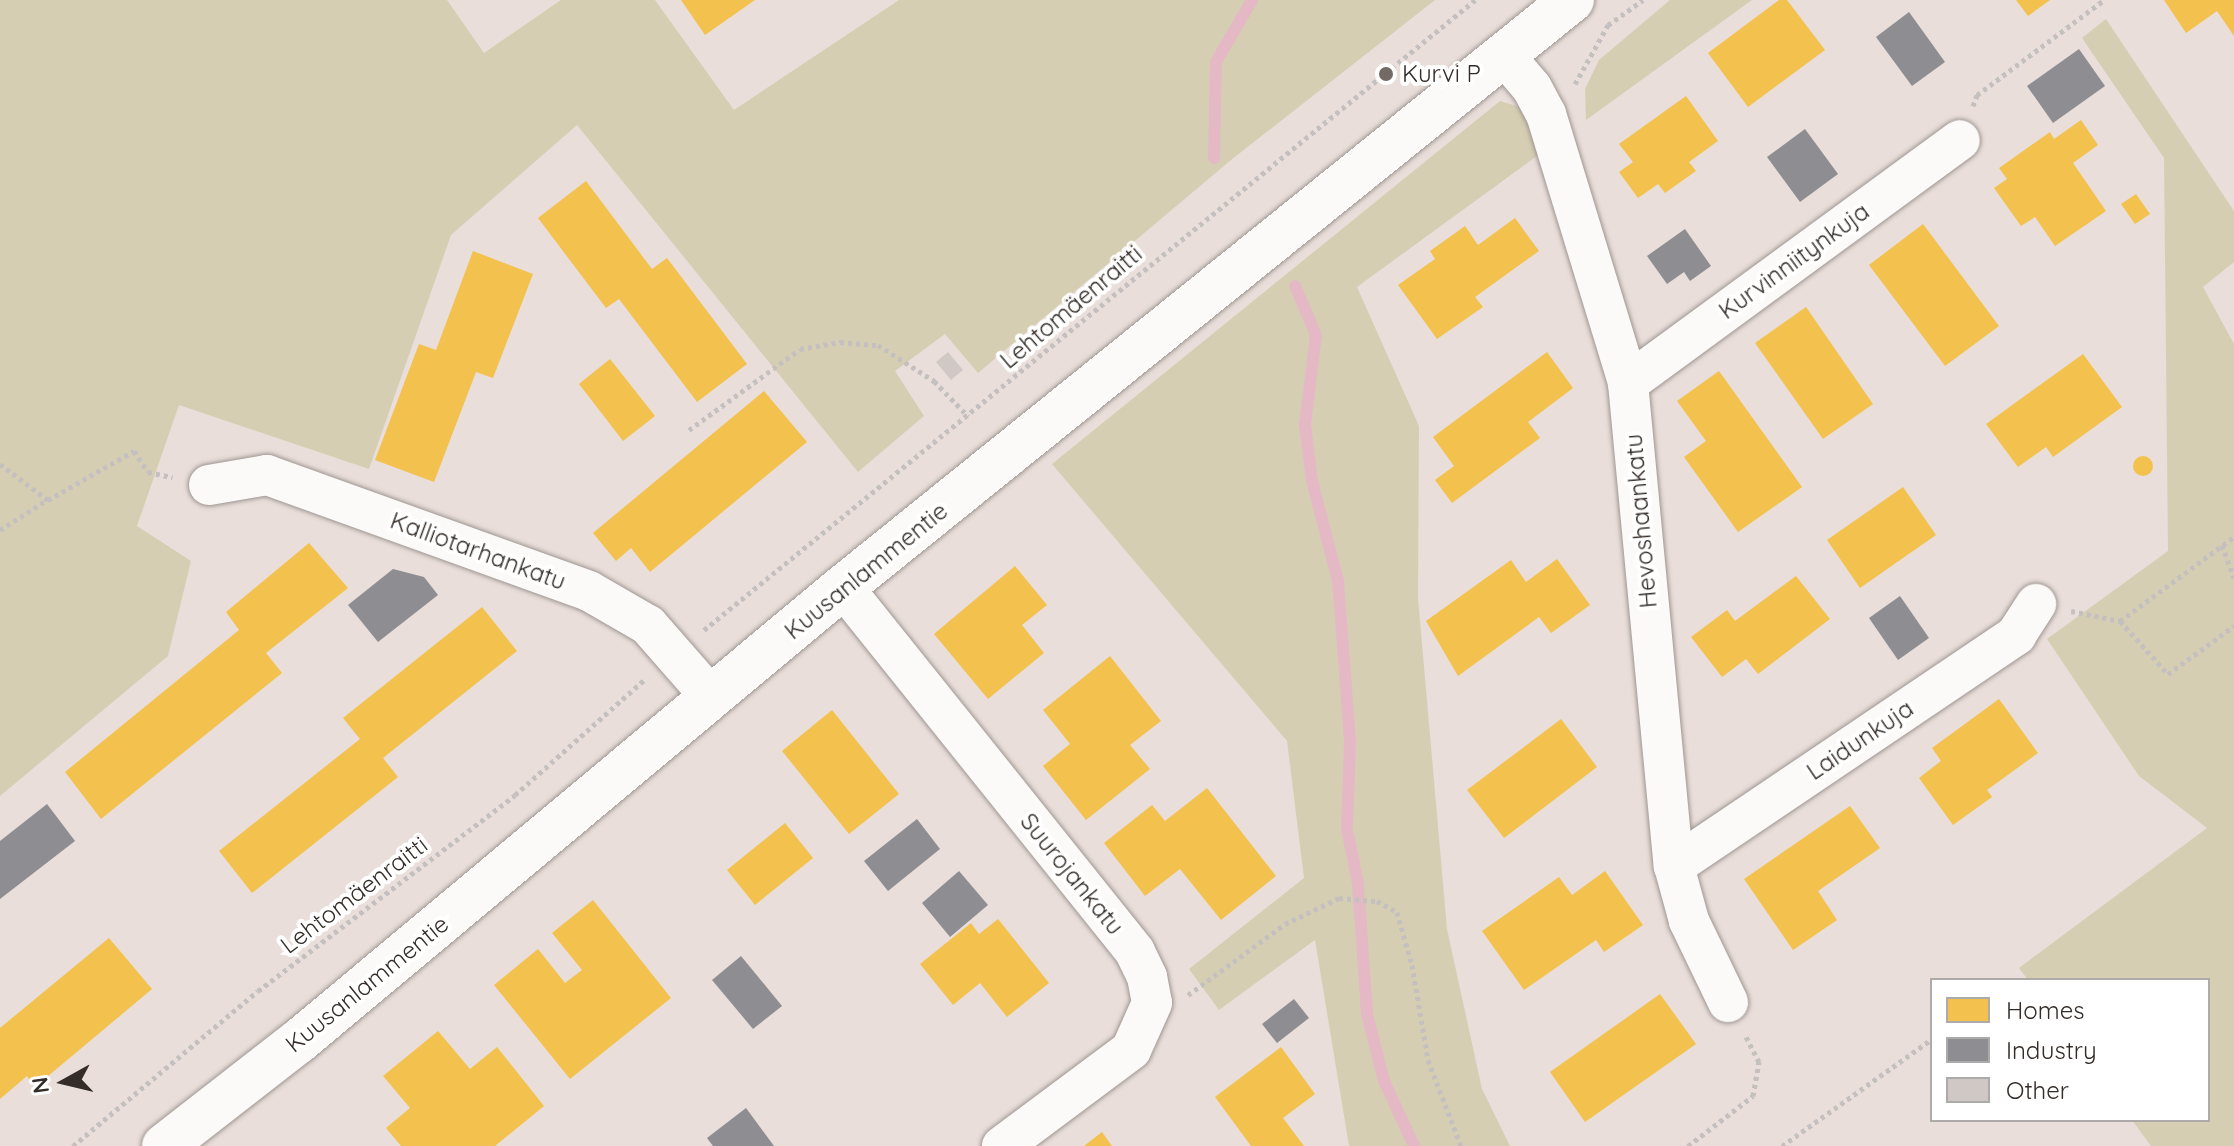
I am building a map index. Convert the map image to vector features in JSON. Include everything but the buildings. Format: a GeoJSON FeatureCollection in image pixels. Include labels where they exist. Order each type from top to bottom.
{"type":"FeatureCollection","features":[{"type":"Feature","properties":{"kind":"street","name":"Kuusanlammentie"},"geometry":{"type":"LineString","coordinates":[[164,1146],[712,698],[843,587],[1572,0]]}},
{"type":"Feature","properties":{"kind":"street","name":"Hevoshaankatu"},"geometry":{"type":"LineString","coordinates":[[1504,55],[1546,114],[1628,383],[1674,866],[1689,921],[1728,1002]]}},
{"type":"Feature","properties":{"kind":"street","name":"Kurvinniitynkuja"},"geometry":{"type":"LineString","coordinates":[[1628,383],[1960,140]]}},
{"type":"Feature","properties":{"kind":"street","name":"Kalliotarhankatu"},"geometry":{"type":"LineString","coordinates":[[209,485],[267,475],[589,591],[648,625],[712,698]]}},
{"type":"Feature","properties":{"kind":"street","name":"Suurojankatu"},"geometry":{"type":"LineString","coordinates":[[843,587],[1135,952],[1152,1003]]}},
{"type":"Feature","properties":{"kind":"street","name":"Laidunkuja"},"geometry":{"type":"LineString","coordinates":[[1674,866],[2016,635],[2036,604]]}},
{"type":"Feature","properties":{"kind":"street"},"geometry":{"type":"LineString","coordinates":[[1002,1146],[1131,1050],[1152,1003]]}},
{"type":"Feature","properties":{"kind":"path","name":"Lehtomäenraitti"},"geometry":{"type":"LineString","coordinates":[[691,641],[1475,0]]}},
{"type":"Feature","properties":{"kind":"path"},"geometry":{"type":"LineString","coordinates":[[1546,114],[1572,97],[1581,66],[1608,25],[1643,0]]}},
{"type":"Feature","properties":{"kind":"path"},"geometry":{"type":"LineString","coordinates":[[1960,140],[1977,95],[2104,0]]}},
{"type":"Feature","properties":{"kind":"path"},"geometry":{"type":"LineString","coordinates":[[689,430],[800,349],[840,342],[878,345],[934,381],[968,416]]}},
{"type":"Feature","properties":{"kind":"path"},"geometry":{"type":"LineString","coordinates":[[0,530],[134,451],[148,472],[209,485]]}},
{"type":"Feature","properties":{"kind":"path"},"geometry":{"type":"LineString","coordinates":[[0,464],[48,500]]}},
{"type":"Feature","properties":{"kind":"path"},"geometry":{"type":"LineString","coordinates":[[2120,621],[2234,537]]}},
{"type":"Feature","properties":{"kind":"path"},"geometry":{"type":"LineString","coordinates":[[2222,545],[2234,578]]}},
{"type":"Feature","properties":{"kind":"path"},"geometry":{"type":"LineString","coordinates":[[2036,604],[2120,621],[2168,674],[2234,626]]}},
{"type":"Feature","properties":{"kind":"path","name":"Lehtomäenraitti"},"geometry":{"type":"LineString","coordinates":[[73,1146],[258,991],[515,795],[654,671]]}},
{"type":"Feature","properties":{"kind":"path"},"geometry":{"type":"LineString","coordinates":[[1152,1003],[1197,993],[1285,924],[1339,898],[1377,901],[1397,912],[1428,1060],[1461,1146]]}},
{"type":"Feature","properties":{"kind":"path"},"geometry":{"type":"LineString","coordinates":[[1688,1146],[1753,1096],[1759,1062],[1728,1002]]}},
{"type":"Feature","properties":{"kind":"path"},"geometry":{"type":"LineString","coordinates":[[1782,1146],[1930,1040]]}},
{"type":"Feature","properties":{"kind":"path"},"geometry":{"type":"LineString","coordinates":[[1790,1140],[1795,1146]]}},
{"type":"Feature","properties":{"kind":"shaded area"},"geometry":{"type":"Polygon","coordinates":[[[0,0],[447,0],[484,53],[561,0],[655,0],[734,110],[899,0],[1435,0],[1231,160],[978,373],[945,334],[895,371],[924,416],[858,472],[577,125],[451,235],[369,469],[179,405],[137,526],[191,561],[168,656],[0,796],[0,0]]]}},
{"type":"Feature","properties":{"kind":"shaded area"},"geometry":{"type":"Polygon","coordinates":[[[1670,0],[1752,0],[1586,120],[1585,89],[1599,60],[1670,0]]]}},
{"type":"Feature","properties":{"kind":"shaded area"},"geometry":{"type":"Polygon","coordinates":[[[2106,19],[2234,211],[2234,262],[2203,287],[2234,344],[2234,1146],[2151,1146],[2133,1122],[2210,1122],[2210,978],[2026,978],[2019,968],[2207,828],[2139,776],[2047,639],[2168,551],[2164,158],[2082,38],[2106,19]]]}},
{"type":"Feature","properties":{"kind":"shaded area"},"geometry":{"type":"Polygon","coordinates":[[[1500,101],[1523,108],[1541,153],[1357,287],[1419,426],[1418,598],[1447,929],[1482,1089],[1510,1146],[1349,1146],[1315,940],[1219,1010],[1189,969],[1304,878],[1287,741],[1052,464],[1500,101]]]}},
{"type":"Feature","properties":{"kind":"waterway"},"geometry":{"type":"LineString","coordinates":[[1214,158],[1216,62],[1252,0]]}},
{"type":"Feature","properties":{"kind":"waterway"},"geometry":{"type":"LineString","coordinates":[[1295,286],[1316,335],[1305,425],[1312,481],[1338,581],[1350,740],[1347,829],[1358,884],[1367,1014],[1384,1081],[1414,1146]]}},
{"type":"Feature","properties":{"kind":"place","name":"Kurvi P"},"geometry":{"type":"Point","coordinates":[1386,74]}}]}
